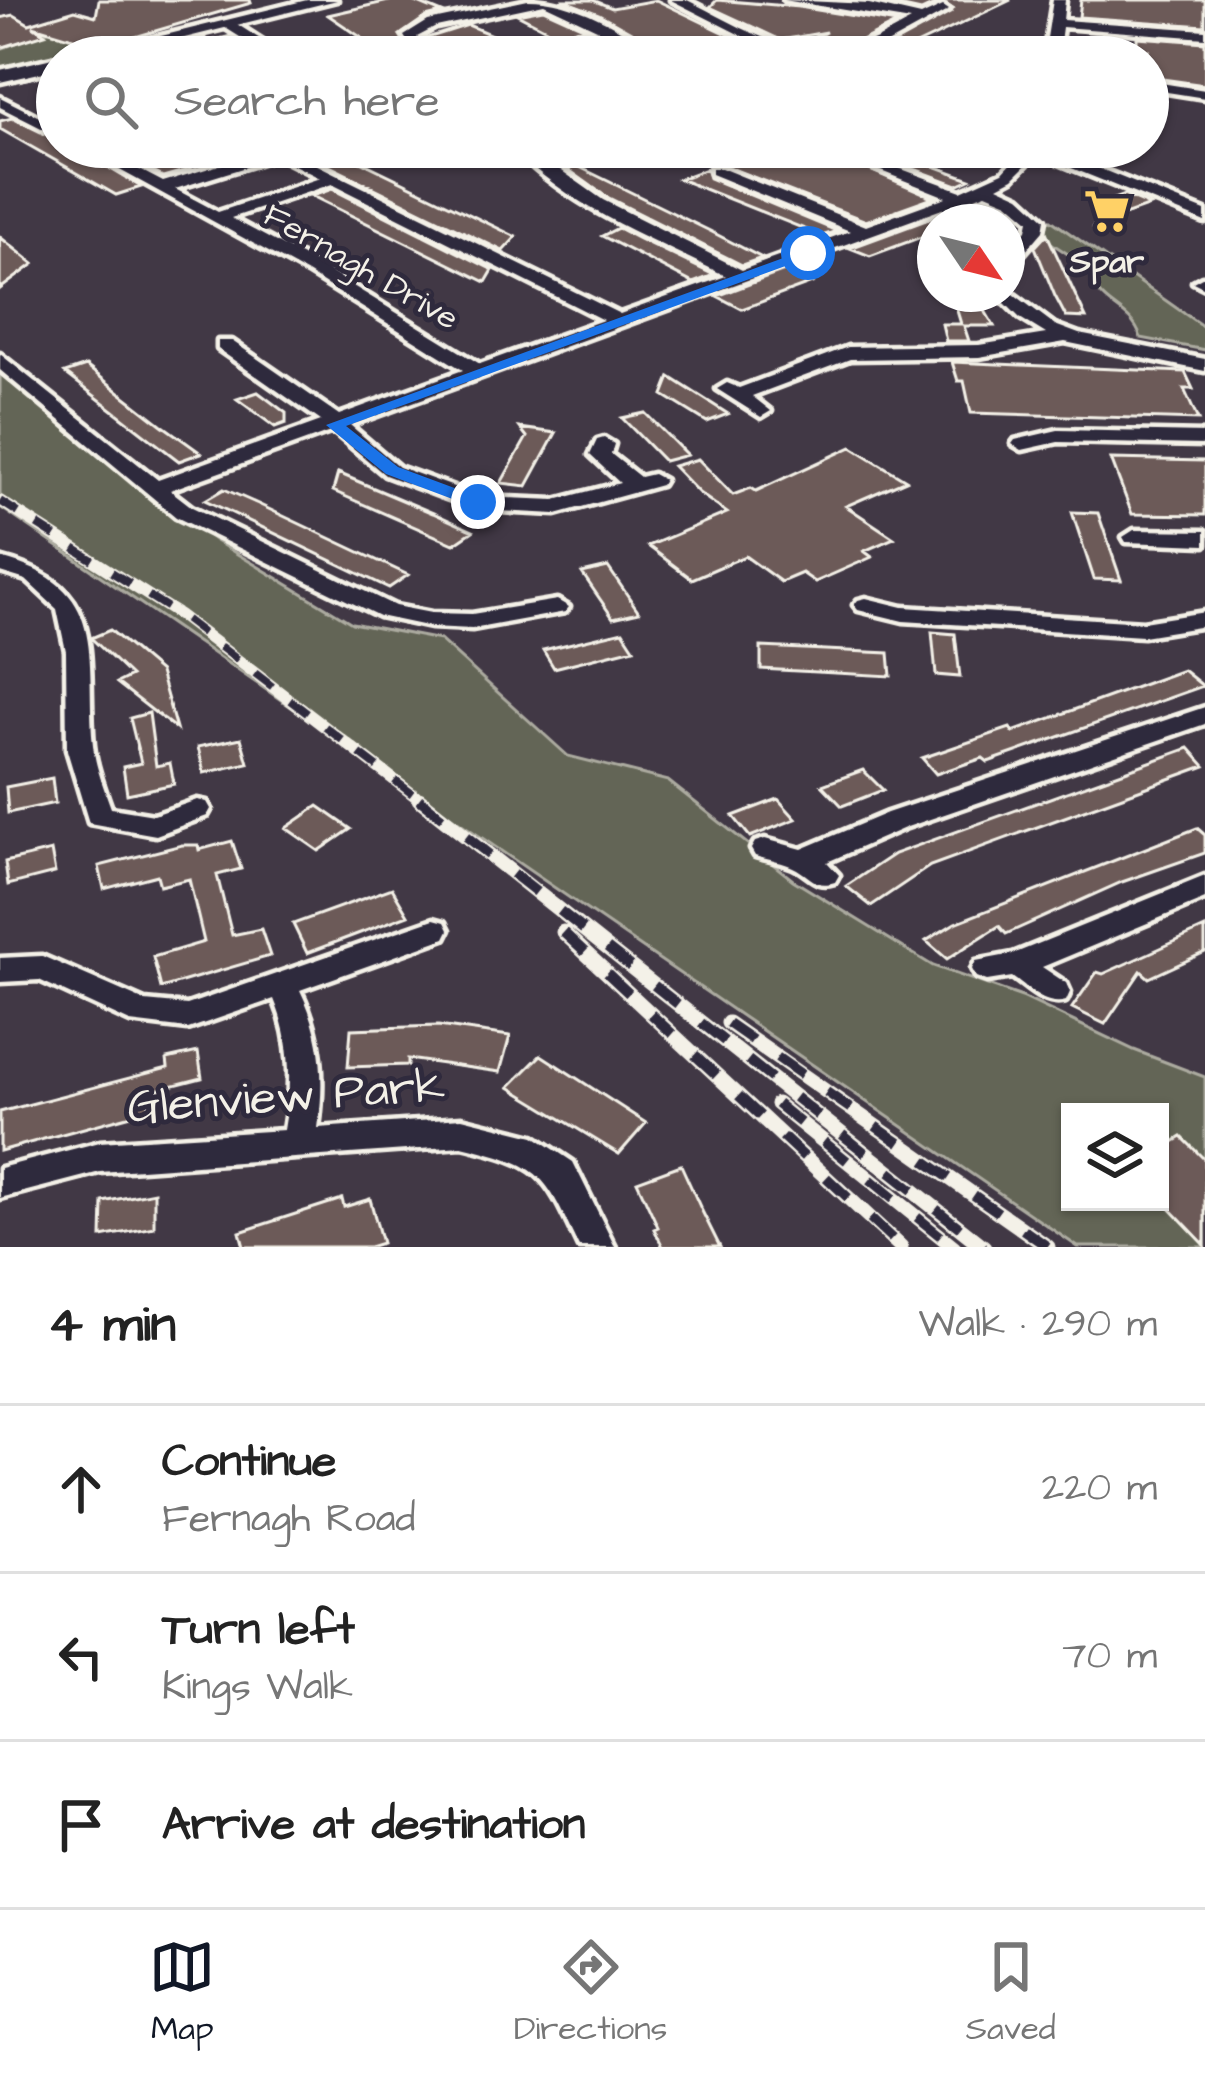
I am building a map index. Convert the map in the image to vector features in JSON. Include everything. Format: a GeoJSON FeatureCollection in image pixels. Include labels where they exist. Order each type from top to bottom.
{"type":"FeatureCollection","features":[{"type":"Feature","properties":{"kind":"main road"},"geometry":{"type":"LineString","coordinates":[[173,36],[328,0]]}},
{"type":"Feature","properties":{"kind":"main road"},"geometry":{"type":"LineString","coordinates":[[0,76],[36,68]]}},
{"type":"Feature","properties":{"kind":"street"},"geometry":{"type":"LineString","coordinates":[[410,36],[431,24],[545,0],[618,36]]}},
{"type":"Feature","properties":{"kind":"street"},"geometry":{"type":"LineString","coordinates":[[677,0],[752,36]]}},
{"type":"Feature","properties":{"kind":"street"},"geometry":{"type":"LineString","coordinates":[[790,0],[869,8],[922,20]]}},
{"type":"Feature","properties":{"kind":"street"},"geometry":{"type":"LineString","coordinates":[[1054,36],[1059,0]]}},
{"type":"Feature","properties":{"kind":"street"},"geometry":{"type":"LineString","coordinates":[[892,36],[943,10]]}},
{"type":"Feature","properties":{"kind":"street"},"geometry":{"type":"LineString","coordinates":[[1056,22],[1156,36]]}},
{"type":"Feature","properties":{"kind":"street"},"geometry":{"type":"LineString","coordinates":[[228,23],[248,36]]}},
{"type":"Feature","properties":{"kind":"street"},"geometry":{"type":"LineString","coordinates":[[590,36],[612,32]]}},
{"type":"Feature","properties":{"kind":"street"},"geometry":{"type":"LineString","coordinates":[[1169,38],[1205,34]]}},
{"type":"Feature","properties":{"kind":"street"},"geometry":{"type":"LineString","coordinates":[[1169,89],[1205,94]]}},
{"type":"Feature","properties":{"kind":"street"},"geometry":{"type":"LineString","coordinates":[[0,101],[36,121]]}},
{"type":"Feature","properties":{"kind":"street","name":"Fernagh Drive"},"geometry":{"type":"LineString","coordinates":[[124,168],[313,269],[479,372]]}},
{"type":"Feature","properties":{"kind":"street"},"geometry":{"type":"LineString","coordinates":[[161,188],[220,168]]}},
{"type":"Feature","properties":{"kind":"street"},"geometry":{"type":"LineString","coordinates":[[313,168],[620,321]]}},
{"type":"Feature","properties":{"kind":"street"},"geometry":{"type":"LineString","coordinates":[[541,168],[742,277]]}},
{"type":"Feature","properties":{"kind":"street"},"geometry":{"type":"LineString","coordinates":[[884,168],[962,197]]}},
{"type":"Feature","properties":{"kind":"street"},"geometry":{"type":"LineString","coordinates":[[152,489],[962,197],[986,188],[1014,168]]}},
{"type":"Feature","properties":{"kind":"street"},"geometry":{"type":"LineString","coordinates":[[1085,168],[1205,217]]}},
{"type":"Feature","properties":{"kind":"street"},"geometry":{"type":"LineString","coordinates":[[716,171],[867,232]]}},
{"type":"Feature","properties":{"kind":"street"},"geometry":{"type":"LineString","coordinates":[[216,218],[335,178]]}},
{"type":"Feature","properties":{"kind":"street"},"geometry":{"type":"LineString","coordinates":[[986,188],[1020,204]]}},
{"type":"Feature","properties":{"kind":"street"},"geometry":{"type":"LineString","coordinates":[[1025,209],[1037,219],[1036,231],[1025,243]]}},
{"type":"Feature","properties":{"kind":"street"},"geometry":{"type":"LineString","coordinates":[[1025,312],[1062,337],[1205,365]]}},
{"type":"Feature","properties":{"kind":"street"},"geometry":{"type":"LineString","coordinates":[[761,410],[731,391],[848,353],[979,351],[1062,337]]}},
{"type":"Feature","properties":{"kind":"street"},"geometry":{"type":"LineString","coordinates":[[225,345],[392,470],[478,502],[556,507],[644,482],[600,455],[604,444]]}},
{"type":"Feature","properties":{"kind":"street"},"geometry":{"type":"LineString","coordinates":[[0,360],[184,512],[314,578],[421,621],[488,624],[556,607]]}},
{"type":"Feature","properties":{"kind":"street"},"geometry":{"type":"LineString","coordinates":[[1022,444],[1058,436],[1205,439]]}},
{"type":"Feature","properties":{"kind":"street"},"geometry":{"type":"LineString","coordinates":[[1134,537],[1205,538]]}},
{"type":"Feature","properties":{"kind":"street"},"geometry":{"type":"LineString","coordinates":[[0,565],[34,575],[68,607],[78,651],[80,750],[99,816],[156,825],[197,809]]}},
{"type":"Feature","properties":{"kind":"street"},"geometry":{"type":"LineString","coordinates":[[866,604],[903,614],[1143,629],[1205,619]]}},
{"type":"Feature","properties":{"kind":"street"},"geometry":{"type":"LineString","coordinates":[[765,849],[814,868],[897,820],[1205,715]]}},
{"type":"Feature","properties":{"kind":"street"},"geometry":{"type":"LineString","coordinates":[[1055,992],[1002,967],[1205,887]]}},
{"type":"Feature","properties":{"kind":"street"},"geometry":{"type":"LineString","coordinates":[[0,970],[42,968],[141,1013],[188,1017],[434,930]]}},
{"type":"Feature","properties":{"kind":"street"},"geometry":{"type":"LineString","coordinates":[[283,986],[302,1022],[308,1094],[299,1143]]}},
{"type":"Feature","properties":{"kind":"street","name":"Glenview Park"},"geometry":{"type":"LineString","coordinates":[[0,1184],[100,1157],[462,1132],[522,1146],[561,1172],[597,1247]]}},
{"type":"Feature","properties":{"kind":"green space"},"geometry":{"type":"Polygon","coordinates":[[[50,30],[66,36],[36,36],[36,62],[0,70],[0,49],[50,30]]]}},
{"type":"Feature","properties":{"kind":"green space"},"geometry":{"type":"Polygon","coordinates":[[[1051,220],[1205,328],[1205,350],[1141,338],[1129,318],[1098,291],[1089,268],[1036,233],[1039,224],[1051,220]]]}},
{"type":"Feature","properties":{"kind":"green space"},"geometry":{"type":"Polygon","coordinates":[[[0,372],[214,540],[352,623],[440,640],[568,756],[668,781],[793,880],[933,966],[1022,997],[1134,1050],[1205,1077],[1205,1247],[1078,1247],[0,507],[0,372]]]}},
{"type":"Feature","properties":{"kind":"building"},"geometry":{"type":"Polygon","coordinates":[[[99,0],[251,3],[138,36],[66,36],[33,26],[45,34],[0,48],[0,18],[14,15],[29,24],[75,10],[96,16],[99,0]]]}},
{"type":"Feature","properties":{"kind":"building"},"geometry":{"type":"Polygon","coordinates":[[[393,0],[411,0],[442,13],[426,17],[401,36],[359,36],[328,15],[393,0]]]}},
{"type":"Feature","properties":{"kind":"building"},"geometry":{"type":"Polygon","coordinates":[[[562,0],[593,0],[612,8],[656,0],[731,36],[638,36],[562,0]]]}},
{"type":"Feature","properties":{"kind":"building"},"geometry":{"type":"Polygon","coordinates":[[[717,0],[799,7],[897,23],[871,36],[818,36],[826,32],[772,36],[710,7],[717,0]]]}},
{"type":"Feature","properties":{"kind":"building"},"geometry":{"type":"Polygon","coordinates":[[[872,0],[1011,0],[935,36],[905,36],[953,9],[941,2],[921,11],[872,0]]]}},
{"type":"Feature","properties":{"kind":"building"},"geometry":{"type":"Polygon","coordinates":[[[1081,0],[1205,0],[1205,26],[1079,17],[1081,0]]]}},
{"type":"Feature","properties":{"kind":"building"},"geometry":{"type":"Polygon","coordinates":[[[543,9],[585,28],[543,36],[546,29],[517,14],[543,9]]]}},
{"type":"Feature","properties":{"kind":"building"},"geometry":{"type":"Polygon","coordinates":[[[468,25],[494,36],[433,36],[468,25]]]}},
{"type":"Feature","properties":{"kind":"building"},"geometry":{"type":"Polygon","coordinates":[[[1169,39],[1205,42],[1205,85],[1169,80],[1169,39]]]}},
{"type":"Feature","properties":{"kind":"building"},"geometry":{"type":"Polygon","coordinates":[[[12,118],[36,130],[36,149],[0,129],[0,121],[12,118]]]}},
{"type":"Feature","properties":{"kind":"building"},"geometry":{"type":"Polygon","coordinates":[[[69,168],[109,168],[141,187],[116,195],[69,168]]]}},
{"type":"Feature","properties":{"kind":"building"},"geometry":{"type":"Polygon","coordinates":[[[146,168],[191,169],[163,177],[146,168]]]}},
{"type":"Feature","properties":{"kind":"building"},"geometry":{"type":"Polygon","coordinates":[[[334,168],[374,168],[516,237],[503,251],[334,168]]]}},
{"type":"Feature","properties":{"kind":"building"},"geometry":{"type":"Polygon","coordinates":[[[566,168],[581,168],[762,258],[742,265],[605,196],[566,168]]]}},
{"type":"Feature","properties":{"kind":"building"},"geometry":{"type":"Polygon","coordinates":[[[730,168],[866,168],[933,197],[866,221],[730,168]]]}},
{"type":"Feature","properties":{"kind":"building"},"geometry":{"type":"Polygon","coordinates":[[[911,168],[940,168],[970,179],[957,185],[911,168]]]}},
{"type":"Feature","properties":{"kind":"building"},"geometry":{"type":"Polygon","coordinates":[[[706,169],[709,178],[837,231],[822,236],[679,179],[706,169]]]}},
{"type":"Feature","properties":{"kind":"building"},"geometry":{"type":"Polygon","coordinates":[[[332,189],[493,270],[486,282],[312,196],[332,189]]]}},
{"type":"Feature","properties":{"kind":"building","name":"Spar"},"geometry":{"type":"Polygon","coordinates":[[[1124,195],[1150,206],[1094,226],[1103,203],[1124,195]]]}},
{"type":"Feature","properties":{"kind":"building"},"geometry":{"type":"Polygon","coordinates":[[[917,223],[917,239],[870,256],[850,248],[917,223]]]}},
{"type":"Feature","properties":{"kind":"building"},"geometry":{"type":"Polygon","coordinates":[[[618,228],[714,275],[693,283],[602,236],[618,228]]]}},
{"type":"Feature","properties":{"kind":"building"},"geometry":{"type":"Polygon","coordinates":[[[1047,234],[1086,318],[1066,317],[1055,296],[1035,247],[1047,234]]]}},
{"type":"Feature","properties":{"kind":"building"},"geometry":{"type":"Polygon","coordinates":[[[0,237],[34,264],[0,289],[0,237]]]}},
{"type":"Feature","properties":{"kind":"building"},"geometry":{"type":"Polygon","coordinates":[[[787,270],[812,283],[742,309],[717,296],[787,270]]]}},
{"type":"Feature","properties":{"kind":"building"},"geometry":{"type":"Polygon","coordinates":[[[957,312],[986,312],[994,326],[964,326],[969,341],[946,341],[942,324],[961,324],[957,312]]]}},
{"type":"Feature","properties":{"kind":"building"},"geometry":{"type":"Polygon","coordinates":[[[952,362],[1185,372],[1193,389],[1184,389],[1198,420],[971,413],[964,381],[958,381],[952,362]]]}},
{"type":"Feature","properties":{"kind":"building"},"geometry":{"type":"Polygon","coordinates":[[[86,366],[201,453],[179,461],[65,373],[86,366]]]}},
{"type":"Feature","properties":{"kind":"building"},"geometry":{"type":"Polygon","coordinates":[[[670,377],[728,414],[707,422],[663,395],[670,377]]]}},
{"type":"Feature","properties":{"kind":"building"},"geometry":{"type":"Polygon","coordinates":[[[258,392],[286,413],[286,423],[275,427],[237,399],[258,392]]]}},
{"type":"Feature","properties":{"kind":"building"},"geometry":{"type":"Polygon","coordinates":[[[645,413],[687,455],[664,461],[622,418],[645,413]]]}},
{"type":"Feature","properties":{"kind":"building"},"geometry":{"type":"Polygon","coordinates":[[[520,428],[556,433],[527,486],[501,483],[527,437],[520,428]]]}},
{"type":"Feature","properties":{"kind":"building"},"geometry":{"type":"Polygon","coordinates":[[[852,447],[906,480],[846,506],[894,538],[864,551],[872,557],[815,582],[802,573],[781,582],[745,556],[692,579],[648,546],[727,513],[673,466],[698,459],[733,495],[751,488],[756,491],[852,447]]]}},
{"type":"Feature","properties":{"kind":"building"},"geometry":{"type":"Polygon","coordinates":[[[1111,459],[1205,461],[1205,515],[1132,514],[1111,459]]]}},
{"type":"Feature","properties":{"kind":"building"},"geometry":{"type":"Polygon","coordinates":[[[338,473],[473,531],[454,544],[333,491],[338,473]]]}},
{"type":"Feature","properties":{"kind":"building"},"geometry":{"type":"Polygon","coordinates":[[[224,489],[408,575],[389,588],[205,500],[224,489]]]}},
{"type":"Feature","properties":{"kind":"building"},"geometry":{"type":"Polygon","coordinates":[[[1072,512],[1098,513],[1121,580],[1094,579],[1072,512]]]}},
{"type":"Feature","properties":{"kind":"building"},"geometry":{"type":"Polygon","coordinates":[[[608,567],[639,612],[613,618],[582,573],[608,567]]]}},
{"type":"Feature","properties":{"kind":"building"},"geometry":{"type":"Polygon","coordinates":[[[110,630],[160,672],[176,729],[117,683],[131,676],[91,638],[110,630]]]}},
{"type":"Feature","properties":{"kind":"building"},"geometry":{"type":"Polygon","coordinates":[[[623,631],[634,648],[554,668],[543,650],[623,631]]]}},
{"type":"Feature","properties":{"kind":"building"},"geometry":{"type":"Polygon","coordinates":[[[932,632],[955,634],[960,677],[936,675],[932,632]]]}},
{"type":"Feature","properties":{"kind":"building"},"geometry":{"type":"Polygon","coordinates":[[[761,647],[889,653],[891,676],[761,669],[761,647]]]}},
{"type":"Feature","properties":{"kind":"building"},"geometry":{"type":"Polygon","coordinates":[[[1183,670],[1203,686],[988,762],[983,758],[936,774],[922,758],[1010,728],[1013,732],[1183,670]]]}},
{"type":"Feature","properties":{"kind":"building"},"geometry":{"type":"Polygon","coordinates":[[[149,713],[156,766],[170,763],[174,784],[127,794],[123,767],[141,763],[130,718],[149,713]]]}},
{"type":"Feature","properties":{"kind":"building"},"geometry":{"type":"Polygon","coordinates":[[[241,738],[248,763],[204,773],[198,747],[241,738]]]}},
{"type":"Feature","properties":{"kind":"building"},"geometry":{"type":"Polygon","coordinates":[[[1189,748],[1205,766],[930,866],[871,906],[846,886],[894,854],[1189,748]]]}},
{"type":"Feature","properties":{"kind":"building"},"geometry":{"type":"Polygon","coordinates":[[[863,770],[883,790],[842,806],[822,785],[863,770]]]}},
{"type":"Feature","properties":{"kind":"building"},"geometry":{"type":"Polygon","coordinates":[[[52,778],[55,803],[8,813],[6,787],[52,778]]]}},
{"type":"Feature","properties":{"kind":"building"},"geometry":{"type":"Polygon","coordinates":[[[778,799],[796,819],[750,837],[733,816],[778,799]]]}},
{"type":"Feature","properties":{"kind":"building"},"geometry":{"type":"Polygon","coordinates":[[[318,806],[351,829],[319,851],[286,828],[318,806]]]}},
{"type":"Feature","properties":{"kind":"building"},"geometry":{"type":"Polygon","coordinates":[[[1197,828],[1205,835],[1205,853],[1122,882],[1006,934],[999,926],[947,959],[926,941],[955,923],[1197,828]]]}},
{"type":"Feature","properties":{"kind":"building"},"geometry":{"type":"Polygon","coordinates":[[[232,841],[241,869],[217,875],[232,935],[261,929],[270,956],[161,988],[153,957],[204,942],[189,879],[160,886],[157,875],[104,889],[99,866],[182,845],[198,845],[199,850],[232,841]]]}},
{"type":"Feature","properties":{"kind":"building"},"geometry":{"type":"Polygon","coordinates":[[[51,851],[55,873],[8,885],[5,862],[51,851]]]}},
{"type":"Feature","properties":{"kind":"building"},"geometry":{"type":"Polygon","coordinates":[[[392,888],[408,915],[307,953],[293,924],[392,888]]]}},
{"type":"Feature","properties":{"kind":"building"},"geometry":{"type":"Polygon","coordinates":[[[1205,928],[1205,952],[1149,978],[1141,971],[1105,1024],[1072,1008],[1097,972],[1103,974],[1205,928]]]}},
{"type":"Feature","properties":{"kind":"building"},"geometry":{"type":"Polygon","coordinates":[[[438,1026],[510,1036],[500,1072],[408,1059],[408,1065],[348,1067],[351,1029],[438,1026]]]}},
{"type":"Feature","properties":{"kind":"building"},"geometry":{"type":"Polygon","coordinates":[[[198,1052],[202,1078],[147,1092],[150,1110],[0,1151],[0,1112],[168,1068],[167,1059],[198,1052]]]}},
{"type":"Feature","properties":{"kind":"building"},"geometry":{"type":"Polygon","coordinates":[[[541,1055],[646,1123],[619,1154],[509,1087],[541,1055]]]}},
{"type":"Feature","properties":{"kind":"building"},"geometry":{"type":"Polygon","coordinates":[[[1182,1137],[1205,1160],[1205,1245],[1169,1207],[1169,1145],[1182,1137]]]}},
{"type":"Feature","properties":{"kind":"building"},"geometry":{"type":"Polygon","coordinates":[[[681,1165],[720,1247],[663,1247],[654,1229],[658,1227],[637,1181],[681,1165]]]}},
{"type":"Feature","properties":{"kind":"building"},"geometry":{"type":"Polygon","coordinates":[[[154,1192],[154,1227],[102,1237],[103,1202],[154,1192]]]}},
{"type":"Feature","properties":{"kind":"building"},"geometry":{"type":"Polygon","coordinates":[[[342,1199],[344,1207],[370,1199],[382,1243],[369,1247],[244,1247],[240,1232],[342,1199]]]}},
{"type":"Feature","properties":{"kind":"railway"},"geometry":{"type":"LineString","coordinates":[[0,501],[179,615],[423,802]]}},
{"type":"Feature","properties":{"kind":"railway"},"geometry":{"type":"LineString","coordinates":[[419,799],[984,1247]]}},
{"type":"Feature","properties":{"kind":"railway"},"geometry":{"type":"LineString","coordinates":[[563,932],[901,1247]]}},
{"type":"Feature","properties":{"kind":"railway"},"geometry":{"type":"LineString","coordinates":[[728,1023],[1048,1247]]}},
{"type":"Feature","properties":{"kind":"railway"},"geometry":{"type":"LineString","coordinates":[[777,1104],[954,1247]]}},
{"type":"Feature","properties":{"kind":"place","name":"Spar"},"geometry":{"type":"Point","coordinates":[1107,211]}},
{"type":"Feature","properties":{"kind":"route"},"geometry":{"type":"LineString","coordinates":[[478,502],[392,470],[334,425],[808,253]]}}]}
